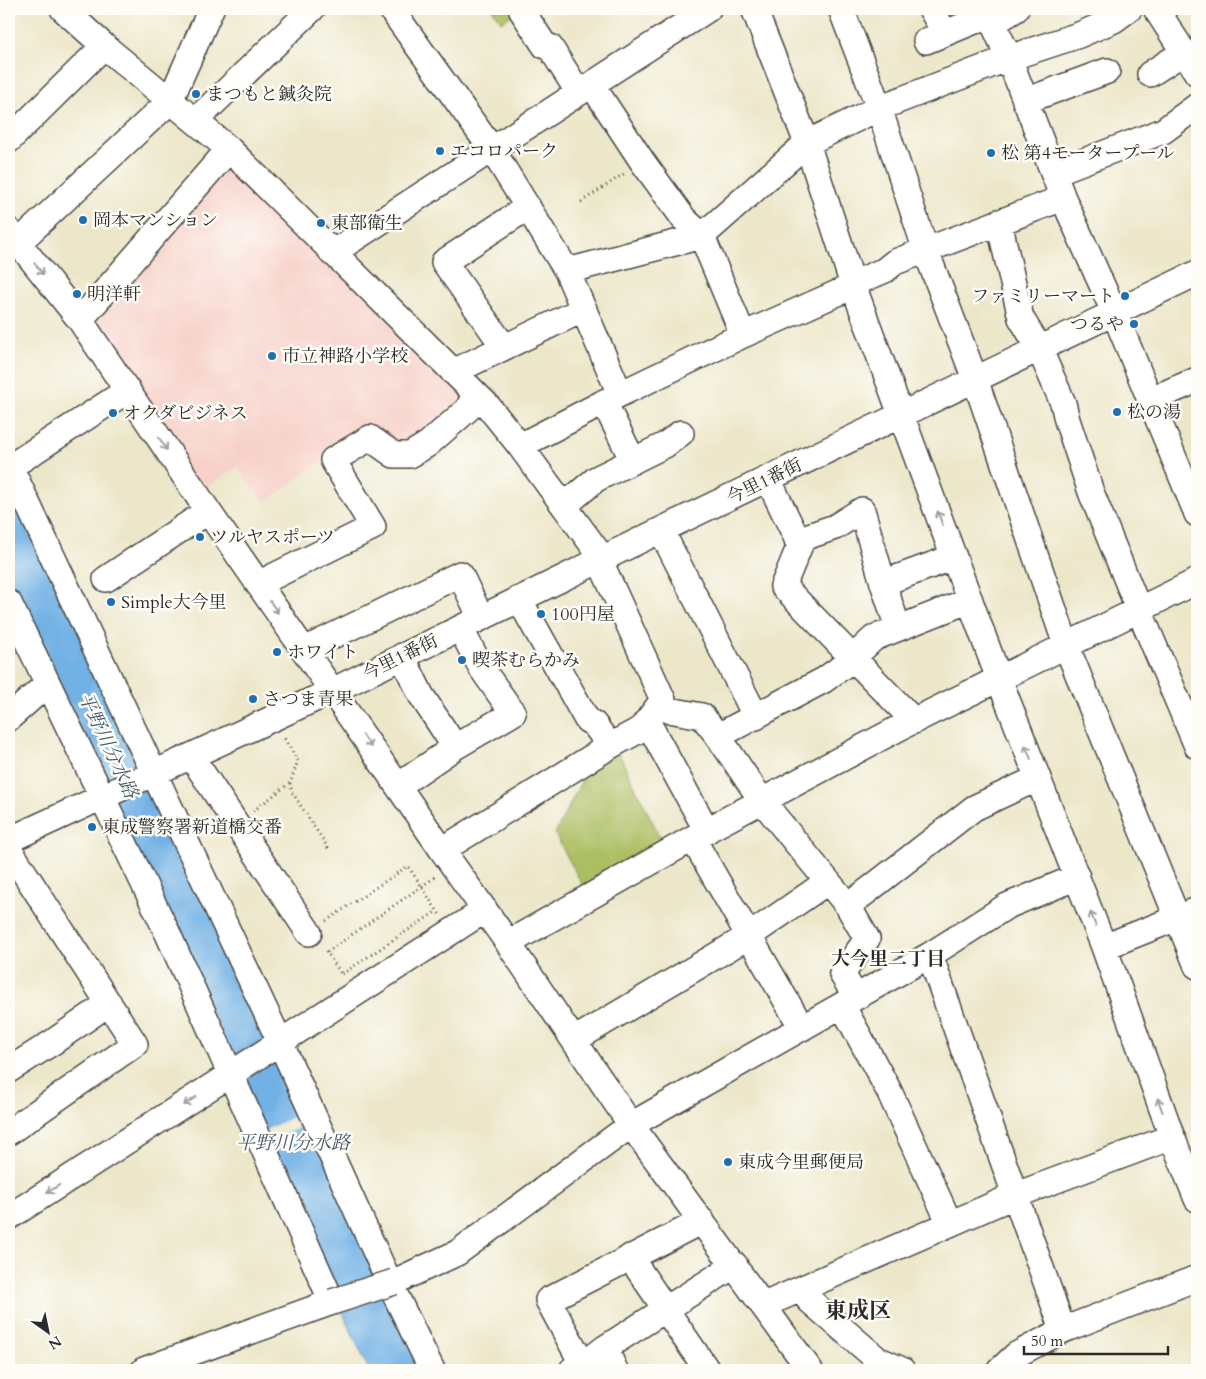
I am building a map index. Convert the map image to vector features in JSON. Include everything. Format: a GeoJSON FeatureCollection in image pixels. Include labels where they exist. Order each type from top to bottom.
{"type":"FeatureCollection","features":[{"type":"Feature","properties":{"kind":"street"},"geometry":{"type":"LineString","coordinates":[[63,9],[104,46],[229,149],[487,405],[520,446],[601,560],[663,700],[641,729],[610,746],[442,850]]}},
{"type":"Feature","properties":{"kind":"street"},"geometry":{"type":"LineString","coordinates":[[195,121],[312,9]]}},
{"type":"Feature","properties":{"kind":"street"},"geometry":{"type":"LineString","coordinates":[[391,9],[491,148],[567,271],[584,309],[634,461]]}},
{"type":"Feature","properties":{"kind":"street"},"geometry":{"type":"LineString","coordinates":[[332,253],[491,148],[708,9]]}},
{"type":"Feature","properties":{"kind":"street"},"geometry":{"type":"LineString","coordinates":[[754,9],[807,143],[853,285],[999,679],[1104,947],[1172,1137],[1197,1199]]}},
{"type":"Feature","properties":{"kind":"street"},"geometry":{"type":"LineString","coordinates":[[931,9],[935,37],[988,16],[1016,9]]}},
{"type":"Feature","properties":{"kind":"street"},"geometry":{"type":"LineString","coordinates":[[1156,9],[1197,73]]}},
{"type":"Feature","properties":{"kind":"street"},"geometry":{"type":"LineString","coordinates":[[522,11],[545,46],[550,47],[585,89],[642,161],[684,219],[702,236],[742,335]]}},
{"type":"Feature","properties":{"kind":"street"},"geometry":{"type":"LineString","coordinates":[[848,11],[926,250],[975,379],[1066,646],[1187,914],[1197,966]]}},
{"type":"Feature","properties":{"kind":"street"},"geometry":{"type":"LineString","coordinates":[[204,12],[170,101],[12,241],[80,320],[258,584],[632,1124],[810,1370]]}},
{"type":"Feature","properties":{"kind":"street"},"geometry":{"type":"LineString","coordinates":[[567,271],[702,236],[807,143],[879,108],[1009,58],[1080,35],[1116,13]]}},
{"type":"Feature","properties":{"kind":"street"},"geometry":{"type":"LineString","coordinates":[[988,16],[1009,58],[1063,198],[1114,312],[1197,514]]}},
{"type":"Feature","properties":{"kind":"street"},"geometry":{"type":"LineString","coordinates":[[9,140],[104,46]]}},
{"type":"Feature","properties":{"kind":"street"},"geometry":{"type":"LineString","coordinates":[[1150,74],[1184,52]]}},
{"type":"Feature","properties":{"kind":"street"},"geometry":{"type":"LineString","coordinates":[[1025,101],[1106,71]]}},
{"type":"Feature","properties":{"kind":"street"},"geometry":{"type":"LineString","coordinates":[[1053,173],[1163,131],[1197,106]]}},
{"type":"Feature","properties":{"kind":"street"},"geometry":{"type":"LineString","coordinates":[[80,320],[229,149]]}},
{"type":"Feature","properties":{"kind":"street"},"geometry":{"type":"LineString","coordinates":[[520,446],[612,398],[742,335],[885,270],[894,262],[1063,198]]}},
{"type":"Feature","properties":{"kind":"street"},"geometry":{"type":"LineString","coordinates":[[504,347],[444,262],[528,207]]}},
{"type":"Feature","properties":{"kind":"street"},"geometry":{"type":"LineString","coordinates":[[999,222],[1021,318],[1039,348],[1063,404],[1066,420],[1091,492],[1197,746]]}},
{"type":"Feature","properties":{"kind":"street","name":"今里1番街"},"geometry":{"type":"LineString","coordinates":[[9,840],[332,691],[901,414],[1197,273]]}},
{"type":"Feature","properties":{"kind":"street"},"geometry":{"type":"LineString","coordinates":[[453,372],[584,309]]}},
{"type":"Feature","properties":{"kind":"street"},"geometry":{"type":"LineString","coordinates":[[1150,400],[1197,380]]}},
{"type":"Feature","properties":{"kind":"street"},"geometry":{"type":"LineString","coordinates":[[128,390],[9,466],[280,1042],[391,1286],[432,1370]]}},
{"type":"Feature","properties":{"kind":"street"},"geometry":{"type":"LineString","coordinates":[[258,584],[373,527],[333,460],[370,438],[394,455],[410,454],[428,444],[468,408],[475,394]]}},
{"type":"Feature","properties":{"kind":"street"},"geometry":{"type":"LineString","coordinates":[[564,506],[596,479],[664,445],[681,433]]}},
{"type":"Feature","properties":{"kind":"street"},"geometry":{"type":"LineString","coordinates":[[768,479],[800,545],[783,586],[914,720]]}},
{"type":"Feature","properties":{"kind":"street"},"geometry":{"type":"LineString","coordinates":[[797,540],[835,527],[862,510],[898,628]]}},
{"type":"Feature","properties":{"kind":"street"},"geometry":{"type":"LineString","coordinates":[[106,579],[208,511]]}},
{"type":"Feature","properties":{"kind":"street"},"geometry":{"type":"LineString","coordinates":[[661,530],[756,717]]}},
{"type":"Feature","properties":{"kind":"street"},"geometry":{"type":"LineString","coordinates":[[883,583],[954,557]]}},
{"type":"Feature","properties":{"kind":"street"},"geometry":{"type":"LineString","coordinates":[[304,650],[460,574],[482,669],[513,713],[455,747],[398,786]]}},
{"type":"Feature","properties":{"kind":"street"},"geometry":{"type":"LineString","coordinates":[[508,943],[700,835],[914,720],[1197,581]]}},
{"type":"Feature","properties":{"kind":"street"},"geometry":{"type":"LineString","coordinates":[[519,600],[587,720],[594,724],[610,746]]}},
{"type":"Feature","properties":{"kind":"street"},"geometry":{"type":"LineString","coordinates":[[718,736],[824,680],[846,664],[874,638],[970,600]]}},
{"type":"Feature","properties":{"kind":"street"},"geometry":{"type":"LineString","coordinates":[[9,603],[168,934],[332,1302]]}},
{"type":"Feature","properties":{"kind":"street"},"geometry":{"type":"LineString","coordinates":[[402,656],[421,695],[455,747]]}},
{"type":"Feature","properties":{"kind":"street"},"geometry":{"type":"LineString","coordinates":[[9,718],[47,684]]}},
{"type":"Feature","properties":{"kind":"street"},"geometry":{"type":"LineString","coordinates":[[652,714],[702,716],[718,736],[762,801],[848,906],[867,939],[842,974],[849,1001],[950,1224]]}},
{"type":"Feature","properties":{"kind":"street"},"geometry":{"type":"LineString","coordinates":[[652,714],[700,835],[749,936],[802,1028]]}},
{"type":"Feature","properties":{"kind":"street"},"geometry":{"type":"LineString","coordinates":[[191,756],[235,824],[311,932]]}},
{"type":"Feature","properties":{"kind":"street"},"geometry":{"type":"LineString","coordinates":[[848,906],[974,808],[1038,778]]}},
{"type":"Feature","properties":{"kind":"street"},"geometry":{"type":"LineString","coordinates":[[9,849],[135,1044],[9,1132]]}},
{"type":"Feature","properties":{"kind":"street"},"geometry":{"type":"LineString","coordinates":[[144,1370],[332,1302],[394,1282],[457,1253],[632,1124],[930,955],[1007,906],[1077,877]]}},
{"type":"Feature","properties":{"kind":"street"},"geometry":{"type":"LineString","coordinates":[[574,1040],[749,936],[827,882]]}},
{"type":"Feature","properties":{"kind":"street"},"geometry":{"type":"LineString","coordinates":[[9,1217],[485,910]]}},
{"type":"Feature","properties":{"kind":"street"},"geometry":{"type":"LineString","coordinates":[[1104,947],[1187,914]]}},
{"type":"Feature","properties":{"kind":"street"},"geometry":{"type":"LineString","coordinates":[[930,955],[1063,1330]]}},
{"type":"Feature","properties":{"kind":"street"},"geometry":{"type":"LineString","coordinates":[[9,1070],[109,1003]]}},
{"type":"Feature","properties":{"kind":"street"},"geometry":{"type":"LineString","coordinates":[[764,1305],[1016,1195],[1172,1137]]}},
{"type":"Feature","properties":{"kind":"street"},"geometry":{"type":"LineString","coordinates":[[702,1221],[548,1300],[577,1368],[610,1359],[666,1310],[735,1265]]}},
{"type":"Feature","properties":{"kind":"street"},"geometry":{"type":"LineString","coordinates":[[630,1257],[707,1370]]}},
{"type":"Feature","properties":{"kind":"street"},"geometry":{"type":"LineString","coordinates":[[1000,1370],[1016,1355],[1063,1330],[1197,1278]]}},
{"type":"Feature","properties":{"kind":"street"},"geometry":{"type":"LineString","coordinates":[[801,1289],[810,1300],[877,1359],[902,1370]]}},
{"type":"Feature","properties":{"kind":"path"},"geometry":{"type":"LineString","coordinates":[[581,202],[642,161]]}},
{"type":"Feature","properties":{"kind":"path"},"geometry":{"type":"LineString","coordinates":[[273,718],[298,761],[290,784],[292,792],[330,851]]}},
{"type":"Feature","properties":{"kind":"path"},"geometry":{"type":"LineString","coordinates":[[235,824],[290,784]]}},
{"type":"Feature","properties":{"kind":"path"},"geometry":{"type":"LineString","coordinates":[[355,994],[311,932],[408,866],[451,932]]}},
{"type":"Feature","properties":{"kind":"path"},"geometry":{"type":"LineString","coordinates":[[327,952],[421,886]]}},
{"type":"Feature","properties":{"kind":"path"},"geometry":{"type":"LineString","coordinates":[[342,974],[437,911]]}},
{"type":"Feature","properties":{"kind":"shaded area","name":"市立神路小学校"},"geometry":{"type":"Polygon","coordinates":[[[233,165],[472,393],[414,449],[397,452],[369,426],[265,503],[237,467],[201,490],[86,320],[218,166],[233,165]]]}},
{"type":"Feature","properties":{"kind":"green space"},"geometry":{"type":"Polygon","coordinates":[[[492,9],[521,9],[501,22],[492,9]]]}},
{"type":"Feature","properties":{"kind":"green space"},"geometry":{"type":"Polygon","coordinates":[[[616,748],[665,847],[585,890],[555,834],[591,762],[616,748]]]}},
{"type":"Feature","properties":{"kind":"water","name":"平野川分水路"},"geometry":{"type":"Polygon","coordinates":[[[9,480],[426,1370],[369,1370],[9,589],[9,480]]]}},
{"type":"Feature","properties":{"kind":"pier"},"geometry":{"type":"Polygon","coordinates":[[[307,1110],[312,1121],[265,1144],[260,1133],[307,1110]]]}},
{"type":"Feature","properties":{"kind":"place","name":"まつもと鍼灸院"},"geometry":{"type":"Point","coordinates":[196,94]}},
{"type":"Feature","properties":{"kind":"place","name":"エコロパーク"},"geometry":{"type":"Point","coordinates":[440,151]}},
{"type":"Feature","properties":{"kind":"place","name":"松 第4モータープール"},"geometry":{"type":"Point","coordinates":[991,153]}},
{"type":"Feature","properties":{"kind":"place","name":"岡本マンション"},"geometry":{"type":"Point","coordinates":[83,220]}},
{"type":"Feature","properties":{"kind":"place","name":"東部衛生"},"geometry":{"type":"Point","coordinates":[321,223]}},
{"type":"Feature","properties":{"kind":"place","name":"明洋軒"},"geometry":{"type":"Point","coordinates":[77,294]}},
{"type":"Feature","properties":{"kind":"place","name":"ファミリーマート"},"geometry":{"type":"Point","coordinates":[1125,296]}},
{"type":"Feature","properties":{"kind":"place","name":"つるや"},"geometry":{"type":"Point","coordinates":[1134,324]}},
{"type":"Feature","properties":{"kind":"place","name":"市立神路小学校"},"geometry":{"type":"Point","coordinates":[272,356]}},
{"type":"Feature","properties":{"kind":"place","name":"松の湯"},"geometry":{"type":"Point","coordinates":[1117,412]}},
{"type":"Feature","properties":{"kind":"place","name":"オクダビジネス"},"geometry":{"type":"Point","coordinates":[113,413]}},
{"type":"Feature","properties":{"kind":"place","name":"ツルヤスポーツ"},"geometry":{"type":"Point","coordinates":[200,537]}},
{"type":"Feature","properties":{"kind":"place","name":"Simple大今里"},"geometry":{"type":"Point","coordinates":[111,602]}},
{"type":"Feature","properties":{"kind":"place","name":"100円屋"},"geometry":{"type":"Point","coordinates":[541,614]}},
{"type":"Feature","properties":{"kind":"place","name":"ホワイト"},"geometry":{"type":"Point","coordinates":[277,652]}},
{"type":"Feature","properties":{"kind":"place","name":"喫茶むらかみ"},"geometry":{"type":"Point","coordinates":[462,660]}},
{"type":"Feature","properties":{"kind":"place","name":"さつま青果"},"geometry":{"type":"Point","coordinates":[253,699]}},
{"type":"Feature","properties":{"kind":"place","name":"東成警察署新道橋交番"},"geometry":{"type":"Point","coordinates":[92,827]}},
{"type":"Feature","properties":{"kind":"place","name":"東成今里郵便局"},"geometry":{"type":"Point","coordinates":[728,1162]}},
{"type":"Feature","properties":{"kind":"district","name":"大今里二丁目"},"geometry":{"type":"Point","coordinates":[888,958]}},
{"type":"Feature","properties":{"kind":"district","name":"東成区"},"geometry":{"type":"Point","coordinates":[858,1310]}}]}
